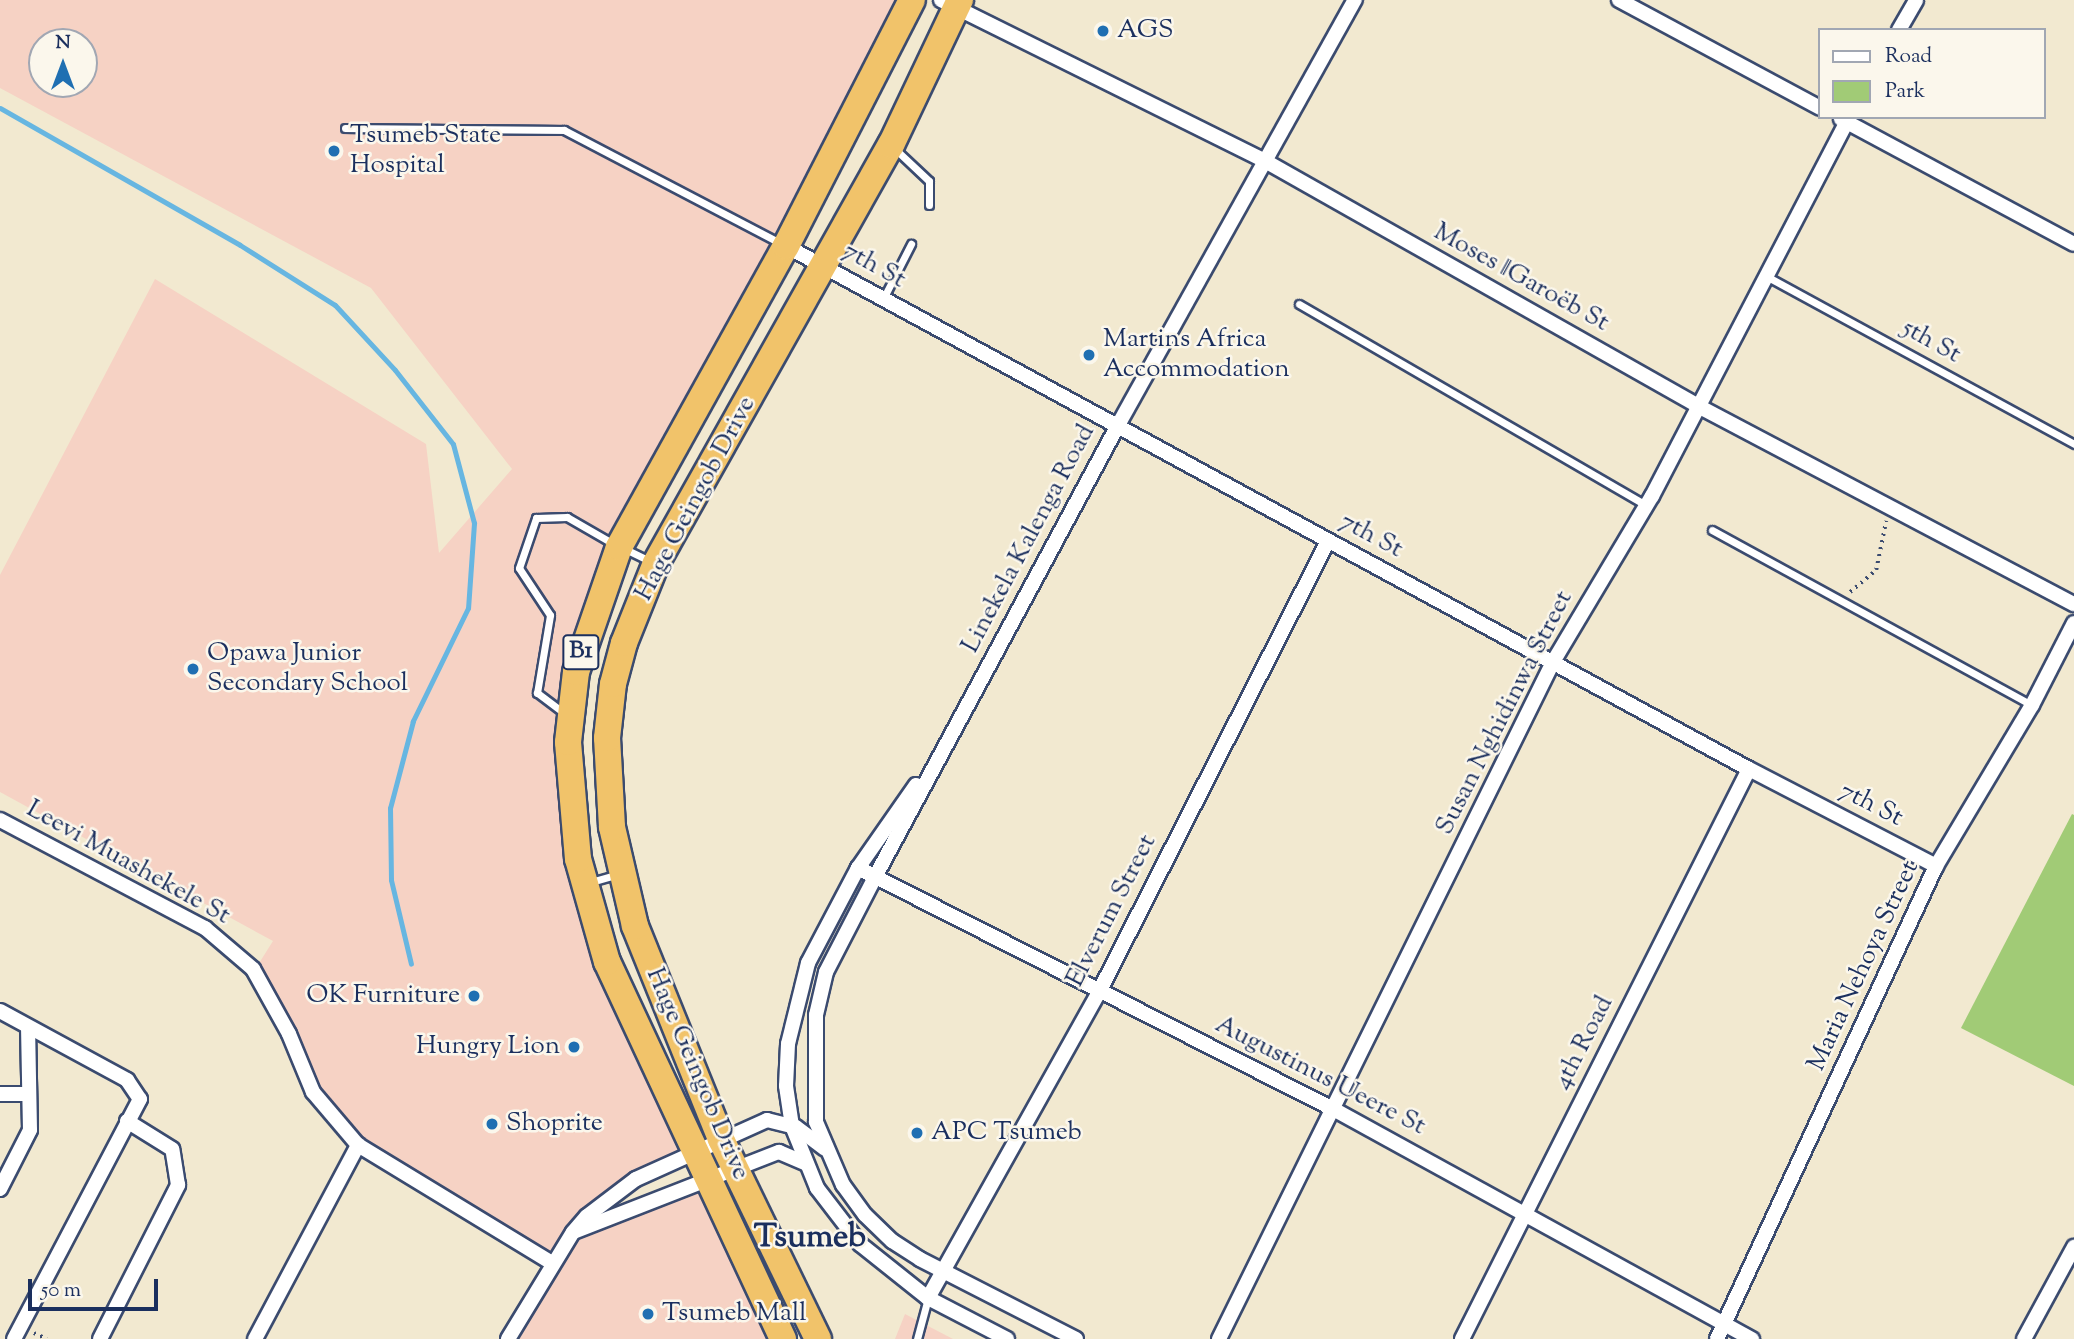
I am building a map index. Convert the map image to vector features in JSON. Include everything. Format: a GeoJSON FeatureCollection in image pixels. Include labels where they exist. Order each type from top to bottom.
{"type":"FeatureCollection","features":[{"type":"Feature","properties":{"kind":"highway","name":"Hage Geingob Drive"},"geometry":{"type":"LineString","coordinates":[[783,1339],[607,962],[584,884],[568,779],[571,719],[576,672],[619,547],[786,246],[912,0]]}},
{"type":"Feature","properties":{"kind":"highway","name":"Hage Geingob Drive"},"geometry":{"type":"LineString","coordinates":[[818,1339],[721,1139],[640,938],[620,874],[608,783],[613,684],[656,563],[891,145],[952,3]]}},
{"type":"Feature","properties":{"kind":"street","name":"Linekela Kalenga Road"},"geometry":{"type":"LineString","coordinates":[[831,1156],[816,1122],[814,1091],[816,1015],[826,972],[1117,428],[1355,0]]}},
{"type":"Feature","properties":{"kind":"street"},"geometry":{"type":"LineString","coordinates":[[1619,0],[1818,107]]}},
{"type":"Feature","properties":{"kind":"street"},"geometry":{"type":"LineString","coordinates":[[1900,28],[1916,0]]}},
{"type":"Feature","properties":{"kind":"street","name":"Moses ǁGaroëb St"},"geometry":{"type":"LineString","coordinates":[[952,3],[1267,162],[1698,405],[2074,604]]}},
{"type":"Feature","properties":{"kind":"street"},"geometry":{"type":"LineString","coordinates":[[1845,119],[2074,244]]}},
{"type":"Feature","properties":{"kind":"street","name":"Susan Nghidinwa Street"},"geometry":{"type":"LineString","coordinates":[[1219,1339],[1335,1110],[1553,662],[1646,505],[1768,277],[1845,119]]}},
{"type":"Feature","properties":{"kind":"street","name":"7th St"},"geometry":{"type":"LineString","coordinates":[[786,246],[1749,769],[1936,866]]}},
{"type":"Feature","properties":{"kind":"street","name":"Elverum Street"},"geometry":{"type":"LineString","coordinates":[[928,1298],[1100,990],[1328,541]]}},
{"type":"Feature","properties":{"kind":"street","name":"Maria Nehoya Street"},"geometry":{"type":"LineString","coordinates":[[1717,1339],[1936,866],[2032,705],[2074,623]]}},
{"type":"Feature","properties":{"kind":"street"},"geometry":{"type":"LineString","coordinates":[[508,1339],[552,1263],[587,1216],[636,1180],[767,1120],[781,1106],[786,1086],[795,1002],[808,963],[858,868],[957,726]]}},
{"type":"Feature","properties":{"kind":"street","name":"4th Road"},"geometry":{"type":"LineString","coordinates":[[1462,1339],[1749,769]]}},
{"type":"Feature","properties":{"kind":"street","name":"Leevi Muashekele St"},"geometry":{"type":"LineString","coordinates":[[0,820],[205,929],[253,969],[289,1034],[313,1092],[358,1145],[552,1263]]}},
{"type":"Feature","properties":{"kind":"street","name":"Augustinus Ueere St"},"geometry":{"type":"LineString","coordinates":[[858,868],[1335,1110],[1527,1211],[1580,1246],[1752,1339]]}},
{"type":"Feature","properties":{"kind":"street"},"geometry":{"type":"LineString","coordinates":[[0,1011],[135,1088],[140,1099],[14,1339]]}},
{"type":"Feature","properties":{"kind":"street"},"geometry":{"type":"LineString","coordinates":[[0,1189],[28,1138],[28,1027]]}},
{"type":"Feature","properties":{"kind":"street"},"geometry":{"type":"LineString","coordinates":[[786,1086],[805,1163],[834,1214],[860,1244],[928,1298],[1007,1339]]}},
{"type":"Feature","properties":{"kind":"street"},"geometry":{"type":"LineString","coordinates":[[573,1232],[709,1182],[779,1152],[798,1132],[814,1091]]}},
{"type":"Feature","properties":{"kind":"street"},"geometry":{"type":"LineString","coordinates":[[0,1094],[29,1094]]}},
{"type":"Feature","properties":{"kind":"street"},"geometry":{"type":"LineString","coordinates":[[767,1120],[798,1132],[831,1156],[843,1185],[864,1215],[892,1241],[1076,1339]]}},
{"type":"Feature","properties":{"kind":"street"},"geometry":{"type":"LineString","coordinates":[[100,1339],[178,1185],[172,1149],[127,1121]]}},
{"type":"Feature","properties":{"kind":"street"},"geometry":{"type":"LineString","coordinates":[[255,1339],[358,1145]]}},
{"type":"Feature","properties":{"kind":"street"},"geometry":{"type":"LineString","coordinates":[[779,1152],[805,1163]]}},
{"type":"Feature","properties":{"kind":"street"},"geometry":{"type":"LineString","coordinates":[[2024,1339],[2074,1247]]}},
{"type":"Feature","properties":{"kind":"lane"},"geometry":{"type":"LineString","coordinates":[[345,128],[564,130],[786,246]]}},
{"type":"Feature","properties":{"kind":"lane"},"geometry":{"type":"LineString","coordinates":[[891,145],[929,181],[929,205]]}},
{"type":"Feature","properties":{"kind":"lane"},"geometry":{"type":"LineString","coordinates":[[883,299],[911,244]]}},
{"type":"Feature","properties":{"kind":"lane","name":"5th St"},"geometry":{"type":"LineString","coordinates":[[1768,277],[2074,444]]}},
{"type":"Feature","properties":{"kind":"lane"},"geometry":{"type":"LineString","coordinates":[[1299,304],[1646,505]]}},
{"type":"Feature","properties":{"kind":"lane"},"geometry":{"type":"LineString","coordinates":[[571,719],[537,693],[550,615],[519,568],[536,518],[567,517],[619,547],[656,563]]}},
{"type":"Feature","properties":{"kind":"lane"},"geometry":{"type":"LineString","coordinates":[[1712,530],[2032,705]]}},
{"type":"Feature","properties":{"kind":"lane"},"geometry":{"type":"LineString","coordinates":[[584,884],[620,874]]}},
{"type":"Feature","properties":{"kind":"lane"},"geometry":{"type":"LineString","coordinates":[[917,1339],[928,1298]]}},
{"type":"Feature","properties":{"kind":"path"},"geometry":{"type":"LineString","coordinates":[[1840,601],[1876,570],[1889,506]]}},
{"type":"Feature","properties":{"kind":"shaded area"},"geometry":{"type":"Polygon","coordinates":[[[0,0],[912,0],[633,518],[576,672],[578,859],[695,1153],[636,1179],[575,1231],[709,1182],[783,1339],[508,1339],[552,1263],[358,1145],[313,1092],[256,968],[273,941],[0,792],[0,575],[155,279],[426,444],[439,553],[512,469],[371,288],[0,88],[0,0]]]}},
{"type":"Feature","properties":{"kind":"shaded area"},"geometry":{"type":"Polygon","coordinates":[[[905,1314],[953,1339],[895,1339],[905,1314]]]}},
{"type":"Feature","properties":{"kind":"green space"},"geometry":{"type":"Polygon","coordinates":[[[2072,814],[2074,815],[2074,1086],[1961,1028],[2072,814]]]}},
{"type":"Feature","properties":{"kind":"waterway"},"geometry":{"type":"LineString","coordinates":[[0,108],[240,245],[335,305],[395,370],[453,444],[474,523],[468,608],[413,721],[390,808],[391,880],[411,964]]}},
{"type":"Feature","properties":{"kind":"place","name":"AGS"},"geometry":{"type":"Point","coordinates":[1103,31]}},
{"type":"Feature","properties":{"kind":"place","name":"Tsumeb State Hospital"},"geometry":{"type":"Point","coordinates":[334,151]}},
{"type":"Feature","properties":{"kind":"place","name":"Martins Africa Accommodation"},"geometry":{"type":"Point","coordinates":[1089,355]}},
{"type":"Feature","properties":{"kind":"place","name":"Opawa Junior Secondary School"},"geometry":{"type":"Point","coordinates":[193,669]}},
{"type":"Feature","properties":{"kind":"place","name":"OK Furniture"},"geometry":{"type":"Point","coordinates":[474,996]}},
{"type":"Feature","properties":{"kind":"place","name":"Hungry Lion"},"geometry":{"type":"Point","coordinates":[574,1047]}},
{"type":"Feature","properties":{"kind":"place","name":"Shoprite"},"geometry":{"type":"Point","coordinates":[492,1124]}},
{"type":"Feature","properties":{"kind":"place","name":"APC Tsumeb"},"geometry":{"type":"Point","coordinates":[917,1133]}},
{"type":"Feature","properties":{"kind":"place","name":"Tsumeb Mall"},"geometry":{"type":"Point","coordinates":[648,1314]}},
{"type":"Feature","properties":{"kind":"district","name":"Tsumeb"},"geometry":{"type":"Point","coordinates":[810,1239]}}]}
